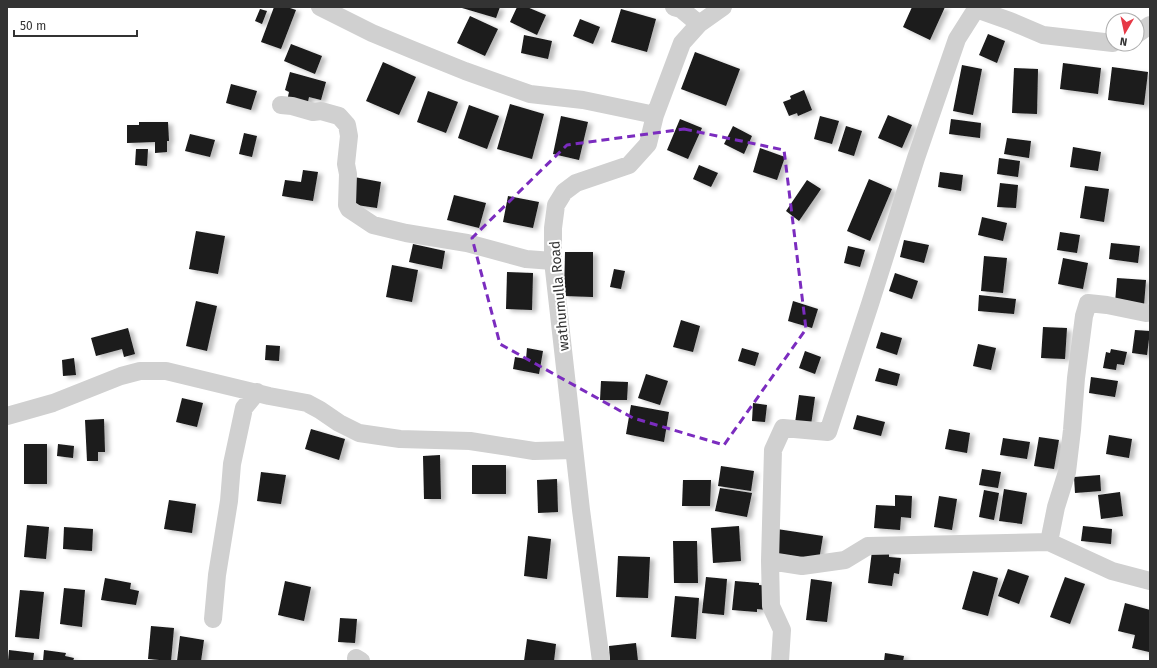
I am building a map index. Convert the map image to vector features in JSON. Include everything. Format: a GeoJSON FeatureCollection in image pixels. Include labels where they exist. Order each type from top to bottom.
{"type":"FeatureCollection","features":[{"type":"Feature","properties":{"kind":"street"},"geometry":{"type":"LineString","coordinates":[[320,7],[372,33],[413,50],[465,71],[530,94],[583,100],[655,115]]}},
{"type":"Feature","properties":{"kind":"street"},"geometry":{"type":"LineString","coordinates":[[674,7],[681,9],[699,24]]}},
{"type":"Feature","properties":{"kind":"street","name":"wathumulla Road"},"geometry":{"type":"LineString","coordinates":[[601,661],[574,450],[553,262],[553,228],[556,205],[564,192],[576,184],[629,165],[648,144],[655,115],[665,92],[671,70],[682,43],[699,24],[723,7]]}},
{"type":"Feature","properties":{"kind":"street"},"geometry":{"type":"LineString","coordinates":[[780,661],[782,630],[771,606],[770,561],[773,450],[783,428],[828,432],[916,158],[957,39],[975,8],[1043,35],[1105,42]]}},
{"type":"Feature","properties":{"kind":"street"},"geometry":{"type":"LineString","coordinates":[[281,105],[292,106],[313,112],[321,111],[339,116],[347,125],[349,136],[346,164],[348,174],[347,205],[349,209],[373,225],[406,233],[466,243],[526,259],[553,262]]}},
{"type":"Feature","properties":{"kind":"street"},"geometry":{"type":"LineString","coordinates":[[1049,542],[1056,508],[1067,472],[1076,378],[1084,316],[1088,303],[1146,313]]}},
{"type":"Feature","properties":{"kind":"street"},"geometry":{"type":"LineString","coordinates":[[7,416],[53,403],[121,376],[140,371],[166,371],[307,403],[339,423],[359,433],[400,439],[470,441],[534,451],[574,450]]}},
{"type":"Feature","properties":{"kind":"street"},"geometry":{"type":"LineString","coordinates":[[213,619],[217,575],[229,501],[232,464],[244,408],[256,392]]}},
{"type":"Feature","properties":{"kind":"street"},"geometry":{"type":"LineString","coordinates":[[770,561],[802,566],[845,560],[868,546],[1049,542],[1112,571],[1150,581]]}},
{"type":"Feature","properties":{"kind":"highlighted area"},"geometry":{"type":"Polygon","coordinates":[[[684,129],[784,150],[806,329],[724,445],[633,418],[500,344],[472,238],[567,145],[684,129]]]}},
{"type":"Feature","properties":{"kind":"building"},"geometry":{"type":"Polygon","coordinates":[[[274,7],[287,7],[296,10],[281,49],[261,42],[274,7]]]}},
{"type":"Feature","properties":{"kind":"building"},"geometry":{"type":"Polygon","coordinates":[[[500,7],[496,18],[462,8],[500,7]]]}},
{"type":"Feature","properties":{"kind":"building"},"geometry":{"type":"Polygon","coordinates":[[[517,7],[527,7],[546,15],[537,35],[510,22],[517,7]]]}},
{"type":"Feature","properties":{"kind":"building"},"geometry":{"type":"Polygon","coordinates":[[[912,7],[945,7],[930,40],[903,27],[912,7]]]}},
{"type":"Feature","properties":{"kind":"building"},"geometry":{"type":"Polygon","coordinates":[[[260,9],[267,11],[262,24],[255,21],[260,9]]]}},
{"type":"Feature","properties":{"kind":"building"},"geometry":{"type":"Polygon","coordinates":[[[621,9],[656,19],[647,52],[611,42],[621,9]]]}},
{"type":"Feature","properties":{"kind":"building"},"geometry":{"type":"Polygon","coordinates":[[[470,16],[498,29],[485,56],[457,43],[470,16]]]}},
{"type":"Feature","properties":{"kind":"building"},"geometry":{"type":"Polygon","coordinates":[[[580,19],[600,27],[593,44],[573,36],[580,19]]]}},
{"type":"Feature","properties":{"kind":"building"},"geometry":{"type":"Polygon","coordinates":[[[988,34],[1005,41],[997,63],[979,55],[988,34]]]}},
{"type":"Feature","properties":{"kind":"building"},"geometry":{"type":"Polygon","coordinates":[[[524,35],[552,41],[548,59],[521,53],[524,35]]]}},
{"type":"Feature","properties":{"kind":"building"},"geometry":{"type":"Polygon","coordinates":[[[291,44],[322,56],[315,74],[284,61],[291,44]]]}},
{"type":"Feature","properties":{"kind":"building"},"geometry":{"type":"Polygon","coordinates":[[[695,52],[740,69],[726,106],[681,89],[695,52]]]}},
{"type":"Feature","properties":{"kind":"building"},"geometry":{"type":"Polygon","coordinates":[[[383,62],[416,77],[399,115],[366,101],[383,62]]]}},
{"type":"Feature","properties":{"kind":"building"},"geometry":{"type":"Polygon","coordinates":[[[1063,63],[1101,68],[1098,94],[1060,89],[1063,63]]]}},
{"type":"Feature","properties":{"kind":"building"},"geometry":{"type":"Polygon","coordinates":[[[962,65],[982,69],[973,115],[953,111],[962,65]]]}},
{"type":"Feature","properties":{"kind":"building"},"geometry":{"type":"Polygon","coordinates":[[[1112,67],[1148,72],[1144,105],[1108,100],[1112,67]]]}},
{"type":"Feature","properties":{"kind":"building"},"geometry":{"type":"Polygon","coordinates":[[[1014,68],[1038,69],[1037,114],[1012,113],[1014,68]]]}},
{"type":"Feature","properties":{"kind":"building"},"geometry":{"type":"Polygon","coordinates":[[[290,72],[326,82],[321,100],[309,97],[307,106],[287,101],[289,92],[285,90],[290,72]]]}},
{"type":"Feature","properties":{"kind":"building"},"geometry":{"type":"Polygon","coordinates":[[[231,84],[257,91],[251,110],[226,103],[231,84]]]}},
{"type":"Feature","properties":{"kind":"building"},"geometry":{"type":"Polygon","coordinates":[[[804,90],[812,110],[798,116],[797,113],[789,116],[783,102],[791,99],[790,96],[804,90]]]}},
{"type":"Feature","properties":{"kind":"building"},"geometry":{"type":"Polygon","coordinates":[[[428,91],[458,102],[446,133],[417,122],[428,91]]]}},
{"type":"Feature","properties":{"kind":"building"},"geometry":{"type":"Polygon","coordinates":[[[510,104],[544,114],[532,159],[497,149],[510,104]]]}},
{"type":"Feature","properties":{"kind":"building"},"geometry":{"type":"Polygon","coordinates":[[[469,105],[499,116],[487,149],[458,138],[469,105]]]}},
{"type":"Feature","properties":{"kind":"building"},"geometry":{"type":"Polygon","coordinates":[[[888,115],[912,125],[902,148],[878,138],[888,115]]]}},
{"type":"Feature","properties":{"kind":"building"},"geometry":{"type":"Polygon","coordinates":[[[561,116],[588,122],[579,160],[553,154],[561,116]]]}},
{"type":"Feature","properties":{"kind":"building"},"geometry":{"type":"Polygon","coordinates":[[[820,116],[839,121],[832,144],[814,139],[820,116]]]}},
{"type":"Feature","properties":{"kind":"building"},"geometry":{"type":"Polygon","coordinates":[[[680,119],[702,128],[688,159],[667,150],[680,119]]]}},
{"type":"Feature","properties":{"kind":"building"},"geometry":{"type":"Polygon","coordinates":[[[951,119],[981,123],[980,138],[949,134],[951,119]]]}},
{"type":"Feature","properties":{"kind":"building"},"geometry":{"type":"Polygon","coordinates":[[[139,122],[168,122],[169,141],[167,141],[167,152],[155,153],[155,142],[127,143],[127,125],[139,125],[139,122]]]}},
{"type":"Feature","properties":{"kind":"building"},"geometry":{"type":"Polygon","coordinates":[[[733,126],[752,136],[744,154],[724,144],[733,126]]]}},
{"type":"Feature","properties":{"kind":"building"},"geometry":{"type":"Polygon","coordinates":[[[846,126],[862,131],[854,156],[838,151],[846,126]]]}},
{"type":"Feature","properties":{"kind":"building"},"geometry":{"type":"Polygon","coordinates":[[[244,133],[257,136],[252,157],[239,154],[244,133]]]}},
{"type":"Feature","properties":{"kind":"building"},"geometry":{"type":"Polygon","coordinates":[[[190,134],[215,140],[210,157],[185,151],[190,134]]]}},
{"type":"Feature","properties":{"kind":"building"},"geometry":{"type":"Polygon","coordinates":[[[1007,138],[1031,141],[1029,158],[1004,154],[1007,138]]]}},
{"type":"Feature","properties":{"kind":"building"},"geometry":{"type":"Polygon","coordinates":[[[1073,147],[1101,152],[1098,171],[1070,167],[1073,147]]]}},
{"type":"Feature","properties":{"kind":"building"},"geometry":{"type":"Polygon","coordinates":[[[760,148],[785,157],[777,180],[753,172],[760,148]]]}},
{"type":"Feature","properties":{"kind":"building"},"geometry":{"type":"Polygon","coordinates":[[[136,149],[148,149],[147,166],[135,165],[136,149]]]}},
{"type":"Feature","properties":{"kind":"building"},"geometry":{"type":"Polygon","coordinates":[[[999,158],[1020,161],[1018,177],[997,174],[999,158]]]}},
{"type":"Feature","properties":{"kind":"building"},"geometry":{"type":"Polygon","coordinates":[[[699,165],[718,173],[711,187],[693,179],[699,165]]]}},
{"type":"Feature","properties":{"kind":"building"},"geometry":{"type":"Polygon","coordinates":[[[303,170],[318,172],[313,201],[282,196],[285,180],[301,182],[303,170]]]}},
{"type":"Feature","properties":{"kind":"building"},"geometry":{"type":"Polygon","coordinates":[[[940,172],[963,175],[961,191],[938,187],[940,172]]]}},
{"type":"Feature","properties":{"kind":"building"},"geometry":{"type":"Polygon","coordinates":[[[354,177],[381,182],[377,208],[350,204],[354,177]]]}},
{"type":"Feature","properties":{"kind":"building"},"geometry":{"type":"Polygon","coordinates":[[[869,179],[892,189],[870,241],[847,231],[869,179]]]}},
{"type":"Feature","properties":{"kind":"building"},"geometry":{"type":"Polygon","coordinates":[[[807,180],[821,189],[799,221],[786,211],[807,180]]]}},
{"type":"Feature","properties":{"kind":"building"},"geometry":{"type":"Polygon","coordinates":[[[1000,183],[1018,185],[1016,208],[997,207],[1000,183]]]}},
{"type":"Feature","properties":{"kind":"building"},"geometry":{"type":"Polygon","coordinates":[[[1085,186],[1109,189],[1104,222],[1080,218],[1085,186]]]}},
{"type":"Feature","properties":{"kind":"building"},"geometry":{"type":"Polygon","coordinates":[[[454,195],[486,203],[479,228],[447,220],[454,195]]]}},
{"type":"Feature","properties":{"kind":"building"},"geometry":{"type":"Polygon","coordinates":[[[508,196],[539,202],[533,228],[503,222],[508,196]]]}},
{"type":"Feature","properties":{"kind":"building"},"geometry":{"type":"Polygon","coordinates":[[[982,217],[1007,223],[1003,241],[978,235],[982,217]]]}},
{"type":"Feature","properties":{"kind":"building"},"geometry":{"type":"Polygon","coordinates":[[[196,231],[225,236],[218,274],[189,269],[196,231]]]}},
{"type":"Feature","properties":{"kind":"building"},"geometry":{"type":"Polygon","coordinates":[[[1060,232],[1080,235],[1077,253],[1057,250],[1060,232]]]}},
{"type":"Feature","properties":{"kind":"building"},"geometry":{"type":"Polygon","coordinates":[[[904,240],[929,245],[924,263],[900,257],[904,240]]]}},
{"type":"Feature","properties":{"kind":"building"},"geometry":{"type":"Polygon","coordinates":[[[1111,243],[1140,246],[1138,263],[1109,259],[1111,243]]]}},
{"type":"Feature","properties":{"kind":"building"},"geometry":{"type":"Polygon","coordinates":[[[413,244],[445,251],[442,269],[409,262],[413,244]]]}},
{"type":"Feature","properties":{"kind":"building"},"geometry":{"type":"Polygon","coordinates":[[[848,246],[865,250],[860,267],[844,263],[848,246]]]}},
{"type":"Feature","properties":{"kind":"building"},"geometry":{"type":"Polygon","coordinates":[[[565,252],[593,252],[593,297],[564,296],[565,252]]]}},
{"type":"Feature","properties":{"kind":"building"},"geometry":{"type":"Polygon","coordinates":[[[984,256],[1007,258],[1003,293],[981,291],[984,256]]]}},
{"type":"Feature","properties":{"kind":"building"},"geometry":{"type":"Polygon","coordinates":[[[1063,258],[1088,263],[1083,289],[1058,284],[1063,258]]]}},
{"type":"Feature","properties":{"kind":"building"},"geometry":{"type":"Polygon","coordinates":[[[392,265],[418,270],[412,302],[386,297],[392,265]]]}},
{"type":"Feature","properties":{"kind":"building"},"geometry":{"type":"Polygon","coordinates":[[[614,269],[625,271],[621,289],[610,287],[614,269]]]}},
{"type":"Feature","properties":{"kind":"building"},"geometry":{"type":"Polygon","coordinates":[[[507,272],[533,273],[532,310],[506,309],[507,272]]]}},
{"type":"Feature","properties":{"kind":"building"},"geometry":{"type":"Polygon","coordinates":[[[895,273],[918,281],[912,299],[889,291],[895,273]]]}},
{"type":"Feature","properties":{"kind":"building"},"geometry":{"type":"Polygon","coordinates":[[[1117,278],[1146,280],[1144,305],[1115,303],[1117,278]]]}},
{"type":"Feature","properties":{"kind":"building"},"geometry":{"type":"Polygon","coordinates":[[[979,295],[1016,299],[1014,314],[978,311],[979,295]]]}},
{"type":"Feature","properties":{"kind":"building"},"geometry":{"type":"Polygon","coordinates":[[[196,301],[217,306],[207,351],[186,346],[196,301]]]}},
{"type":"Feature","properties":{"kind":"building"},"geometry":{"type":"Polygon","coordinates":[[[793,301],[818,309],[812,328],[788,321],[793,301]]]}},
{"type":"Feature","properties":{"kind":"building"},"geometry":{"type":"Polygon","coordinates":[[[681,320],[700,326],[693,352],[673,347],[681,320]]]}},
{"type":"Feature","properties":{"kind":"building"},"geometry":{"type":"Polygon","coordinates":[[[1043,327],[1067,328],[1065,359],[1041,358],[1043,327]]]}},
{"type":"Feature","properties":{"kind":"building"},"geometry":{"type":"Polygon","coordinates":[[[128,328],[135,354],[124,357],[122,349],[96,356],[91,338],[128,328]]]}},
{"type":"Feature","properties":{"kind":"building"},"geometry":{"type":"Polygon","coordinates":[[[1135,330],[1150,331],[1147,355],[1132,353],[1135,330]]]}},
{"type":"Feature","properties":{"kind":"building"},"geometry":{"type":"Polygon","coordinates":[[[881,332],[902,338],[897,355],[876,348],[881,332]]]}},
{"type":"Feature","properties":{"kind":"building"},"geometry":{"type":"Polygon","coordinates":[[[978,344],[996,348],[991,370],[973,366],[978,344]]]}},
{"type":"Feature","properties":{"kind":"building"},"geometry":{"type":"Polygon","coordinates":[[[266,345],[280,346],[279,361],[265,360],[266,345]]]}},
{"type":"Feature","properties":{"kind":"building"},"geometry":{"type":"Polygon","coordinates":[[[527,348],[543,351],[539,374],[513,369],[515,357],[526,359],[527,348]]]}},
{"type":"Feature","properties":{"kind":"building"},"geometry":{"type":"Polygon","coordinates":[[[742,348],[759,353],[755,366],[738,361],[742,348]]]}},
{"type":"Feature","properties":{"kind":"building"},"geometry":{"type":"Polygon","coordinates":[[[1111,349],[1127,352],[1124,365],[1117,364],[1116,370],[1103,368],[1106,352],[1110,353],[1111,349]]]}},
{"type":"Feature","properties":{"kind":"building"},"geometry":{"type":"Polygon","coordinates":[[[805,351],[821,357],[815,374],[799,368],[805,351]]]}},
{"type":"Feature","properties":{"kind":"building"},"geometry":{"type":"Polygon","coordinates":[[[74,358],[76,375],[63,376],[62,360],[74,358]]]}},
{"type":"Feature","properties":{"kind":"building"},"geometry":{"type":"Polygon","coordinates":[[[879,368],[900,374],[897,386],[875,381],[879,368]]]}},
{"type":"Feature","properties":{"kind":"building"},"geometry":{"type":"Polygon","coordinates":[[[646,374],[668,381],[660,405],[638,398],[646,374]]]}},
{"type":"Feature","properties":{"kind":"building"},"geometry":{"type":"Polygon","coordinates":[[[1091,377],[1118,381],[1115,397],[1089,393],[1091,377]]]}},
{"type":"Feature","properties":{"kind":"building"},"geometry":{"type":"Polygon","coordinates":[[[601,381],[628,382],[627,400],[600,400],[601,381]]]}},
{"type":"Feature","properties":{"kind":"building"},"geometry":{"type":"Polygon","coordinates":[[[799,395],[815,397],[811,425],[795,423],[799,395]]]}},
{"type":"Feature","properties":{"kind":"building"},"geometry":{"type":"Polygon","coordinates":[[[182,398],[203,403],[197,427],[176,422],[182,398]]]}},
{"type":"Feature","properties":{"kind":"building"},"geometry":{"type":"Polygon","coordinates":[[[753,403],[767,405],[765,422],[752,421],[753,403]]]}},
{"type":"Feature","properties":{"kind":"building"},"geometry":{"type":"Polygon","coordinates":[[[631,405],[669,412],[664,442],[626,434],[631,405]]]}},
{"type":"Feature","properties":{"kind":"building"},"geometry":{"type":"Polygon","coordinates":[[[857,415],[885,422],[881,436],[853,429],[857,415]]]}},
{"type":"Feature","properties":{"kind":"building"},"geometry":{"type":"Polygon","coordinates":[[[104,419],[105,452],[98,452],[98,461],[87,461],[85,420],[104,419]]]}},
{"type":"Feature","properties":{"kind":"building"},"geometry":{"type":"Polygon","coordinates":[[[311,429],[345,439],[339,460],[305,449],[311,429]]]}},
{"type":"Feature","properties":{"kind":"building"},"geometry":{"type":"Polygon","coordinates":[[[949,429],[970,433],[967,453],[945,449],[949,429]]]}},
{"type":"Feature","properties":{"kind":"building"},"geometry":{"type":"Polygon","coordinates":[[[1109,435],[1132,439],[1129,458],[1106,454],[1109,435]]]}},
{"type":"Feature","properties":{"kind":"building"},"geometry":{"type":"Polygon","coordinates":[[[1039,437],[1059,440],[1054,469],[1034,466],[1039,437]]]}},
{"type":"Feature","properties":{"kind":"building"},"geometry":{"type":"Polygon","coordinates":[[[1003,438],[1030,442],[1027,459],[1000,455],[1003,438]]]}},
{"type":"Feature","properties":{"kind":"building"},"geometry":{"type":"Polygon","coordinates":[[[24,444],[47,444],[47,484],[24,484],[24,444]]]}},
{"type":"Feature","properties":{"kind":"building"},"geometry":{"type":"Polygon","coordinates":[[[58,444],[74,446],[73,458],[57,456],[58,444]]]}},
{"type":"Feature","properties":{"kind":"building"},"geometry":{"type":"Polygon","coordinates":[[[440,455],[441,499],[424,499],[423,456],[440,455]]]}},
{"type":"Feature","properties":{"kind":"building"},"geometry":{"type":"Polygon","coordinates":[[[472,465],[506,465],[506,494],[472,494],[472,465]]]}},
{"type":"Feature","properties":{"kind":"building"},"geometry":{"type":"Polygon","coordinates":[[[721,466],[754,471],[751,491],[718,486],[721,466]]]}},
{"type":"Feature","properties":{"kind":"building"},"geometry":{"type":"Polygon","coordinates":[[[982,469],[1001,472],[998,488],[979,485],[982,469]]]}},
{"type":"Feature","properties":{"kind":"building"},"geometry":{"type":"Polygon","coordinates":[[[261,472],[286,475],[281,504],[257,501],[261,472]]]}},
{"type":"Feature","properties":{"kind":"building"},"geometry":{"type":"Polygon","coordinates":[[[1100,475],[1101,491],[1075,493],[1074,477],[1100,475]]]}},
{"type":"Feature","properties":{"kind":"building"},"geometry":{"type":"Polygon","coordinates":[[[557,479],[558,512],[538,513],[537,480],[557,479]]]}},
{"type":"Feature","properties":{"kind":"building"},"geometry":{"type":"Polygon","coordinates":[[[683,480],[711,480],[710,506],[682,506],[683,480]]]}},
{"type":"Feature","properties":{"kind":"building"},"geometry":{"type":"Polygon","coordinates":[[[720,488],[752,493],[747,517],[715,511],[720,488]]]}},
{"type":"Feature","properties":{"kind":"building"},"geometry":{"type":"Polygon","coordinates":[[[1004,489],[1027,493],[1022,524],[999,521],[1004,489]]]}},
{"type":"Feature","properties":{"kind":"building"},"geometry":{"type":"Polygon","coordinates":[[[984,490],[999,493],[994,520],[979,517],[984,490]]]}},
{"type":"Feature","properties":{"kind":"building"},"geometry":{"type":"Polygon","coordinates":[[[1120,492],[1123,516],[1101,519],[1098,495],[1120,492]]]}},
{"type":"Feature","properties":{"kind":"building"},"geometry":{"type":"Polygon","coordinates":[[[895,495],[912,496],[911,518],[901,517],[900,530],[874,528],[876,505],[895,506],[895,495]]]}},
{"type":"Feature","properties":{"kind":"building"},"geometry":{"type":"Polygon","coordinates":[[[939,496],[957,499],[952,530],[934,527],[939,496]]]}},
{"type":"Feature","properties":{"kind":"building"},"geometry":{"type":"Polygon","coordinates":[[[169,500],[196,504],[192,533],[164,529],[169,500]]]}},
{"type":"Feature","properties":{"kind":"building"},"geometry":{"type":"Polygon","coordinates":[[[27,525],[49,527],[46,559],[24,557],[27,525]]]}},
{"type":"Feature","properties":{"kind":"building"},"geometry":{"type":"Polygon","coordinates":[[[739,526],[741,561],[713,563],[711,528],[739,526]]]}},
{"type":"Feature","properties":{"kind":"building"},"geometry":{"type":"Polygon","coordinates":[[[1083,526],[1112,529],[1111,544],[1081,541],[1083,526]]]}},
{"type":"Feature","properties":{"kind":"building"},"geometry":{"type":"Polygon","coordinates":[[[64,527],[93,529],[92,551],[63,549],[64,527]]]}},
{"type":"Feature","properties":{"kind":"building"},"geometry":{"type":"Polygon","coordinates":[[[777,529],[823,536],[819,560],[773,553],[777,529]]]}},
{"type":"Feature","properties":{"kind":"building"},"geometry":{"type":"Polygon","coordinates":[[[528,536],[551,539],[547,579],[524,576],[528,536]]]}},
{"type":"Feature","properties":{"kind":"building"},"geometry":{"type":"Polygon","coordinates":[[[673,541],[697,541],[698,583],[674,583],[673,541]]]}},
{"type":"Feature","properties":{"kind":"building"},"geometry":{"type":"Polygon","coordinates":[[[872,551],[889,553],[889,557],[901,558],[899,574],[894,573],[892,586],[868,583],[872,551]]]}},
{"type":"Feature","properties":{"kind":"building"},"geometry":{"type":"Polygon","coordinates":[[[618,556],[650,557],[648,598],[616,597],[618,556]]]}},
{"type":"Feature","properties":{"kind":"building"},"geometry":{"type":"Polygon","coordinates":[[[1008,569],[1029,576],[1019,604],[998,596],[1008,569]]]}},
{"type":"Feature","properties":{"kind":"building"},"geometry":{"type":"Polygon","coordinates":[[[973,571],[998,578],[988,616],[962,609],[973,571]]]}},
{"type":"Feature","properties":{"kind":"building"},"geometry":{"type":"Polygon","coordinates":[[[706,577],[727,579],[724,615],[702,613],[706,577]]]}},
{"type":"Feature","properties":{"kind":"building"},"geometry":{"type":"Polygon","coordinates":[[[1065,577],[1085,584],[1070,624],[1050,617],[1065,577]]]}},
{"type":"Feature","properties":{"kind":"building"},"geometry":{"type":"Polygon","coordinates":[[[105,578],[131,583],[130,589],[139,591],[136,605],[101,600],[105,578]]]}},
{"type":"Feature","properties":{"kind":"building"},"geometry":{"type":"Polygon","coordinates":[[[811,579],[832,582],[827,622],[806,620],[811,579]]]}},
{"type":"Feature","properties":{"kind":"building"},"geometry":{"type":"Polygon","coordinates":[[[285,581],[311,587],[304,621],[278,615],[285,581]]]}},
{"type":"Feature","properties":{"kind":"building"},"geometry":{"type":"Polygon","coordinates":[[[735,581],[759,583],[759,585],[769,586],[767,610],[757,609],[757,612],[732,610],[735,581]]]}},
{"type":"Feature","properties":{"kind":"building"},"geometry":{"type":"Polygon","coordinates":[[[64,588],[85,590],[82,627],[60,624],[64,588]]]}},
{"type":"Feature","properties":{"kind":"building"},"geometry":{"type":"Polygon","coordinates":[[[20,590],[44,592],[39,639],[15,637],[20,590]]]}},
{"type":"Feature","properties":{"kind":"building"},"geometry":{"type":"Polygon","coordinates":[[[675,596],[699,598],[696,639],[671,637],[675,596]]]}},
{"type":"Feature","properties":{"kind":"building"},"geometry":{"type":"Polygon","coordinates":[[[1125,603],[1150,610],[1149,652],[1132,648],[1135,635],[1118,631],[1125,603]]]}},
{"type":"Feature","properties":{"kind":"building"},"geometry":{"type":"Polygon","coordinates":[[[340,618],[357,619],[355,643],[338,642],[340,618]]]}},
{"type":"Feature","properties":{"kind":"building"},"geometry":{"type":"Polygon","coordinates":[[[151,626],[174,628],[171,661],[148,659],[151,626]]]}},
{"type":"Feature","properties":{"kind":"building"},"geometry":{"type":"Polygon","coordinates":[[[180,636],[204,640],[201,661],[177,661],[180,636]]]}},
{"type":"Feature","properties":{"kind":"building"},"geometry":{"type":"Polygon","coordinates":[[[527,639],[556,644],[554,661],[524,661],[527,639]]]}},
{"type":"Feature","properties":{"kind":"building"},"geometry":{"type":"Polygon","coordinates":[[[636,643],[638,661],[610,661],[609,646],[636,643]]]}},
{"type":"Feature","properties":{"kind":"building"},"geometry":{"type":"Polygon","coordinates":[[[9,650],[34,653],[33,661],[8,661],[9,650]]]}},
{"type":"Feature","properties":{"kind":"building"},"geometry":{"type":"Polygon","coordinates":[[[44,650],[66,653],[65,656],[74,658],[73,661],[43,661],[44,650]]]}},
{"type":"Feature","properties":{"kind":"building"},"geometry":{"type":"Polygon","coordinates":[[[885,653],[904,656],[903,661],[884,661],[885,653]]]}}]}
